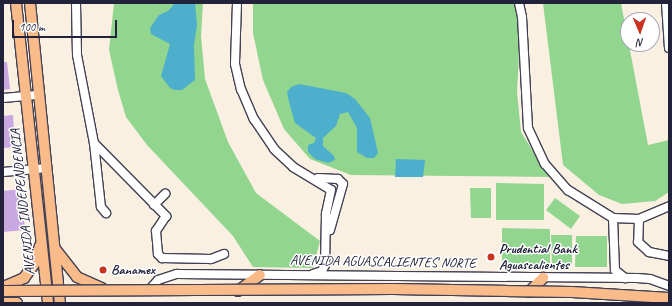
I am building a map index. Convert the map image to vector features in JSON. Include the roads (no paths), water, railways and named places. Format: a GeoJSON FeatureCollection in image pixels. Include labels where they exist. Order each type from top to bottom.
{"type":"FeatureCollection","features":[{"type":"Feature","properties":{"kind":"main road","name":"AVENIDA INDEPENDENCIA"},"geometry":{"type":"LineString","coordinates":[[16,3],[48,303]]}},
{"type":"Feature","properties":{"kind":"main road","name":"AVENIDA INDEPENDENCIA"},"geometry":{"type":"LineString","coordinates":[[30,3],[56,250],[60,303]]}},
{"type":"Feature","properties":{"kind":"main road"},"geometry":{"type":"LineString","coordinates":[[3,287],[18,282],[27,274],[37,258],[42,236]]}},
{"type":"Feature","properties":{"kind":"main road"},"geometry":{"type":"LineString","coordinates":[[56,250],[77,277],[105,289]]}},
{"type":"Feature","properties":{"kind":"main road"},"geometry":{"type":"LineString","coordinates":[[238,292],[260,275]]}},
{"type":"Feature","properties":{"kind":"main road"},"geometry":{"type":"LineString","coordinates":[[529,292],[544,278]]}},
{"type":"Feature","properties":{"kind":"main road"},"geometry":{"type":"LineString","coordinates":[[3,287],[92,284],[105,289]]}},
{"type":"Feature","properties":{"kind":"main road","name":"AVENIDA AGUASCALIENTES NORTE"},"geometry":{"type":"LineString","coordinates":[[3,287],[238,292],[529,292],[669,294]]}},
{"type":"Feature","properties":{"kind":"main road"},"geometry":{"type":"LineString","coordinates":[[3,291],[105,289],[572,292],[669,298]]}},
{"type":"Feature","properties":{"kind":"main road"},"geometry":{"type":"LineString","coordinates":[[3,302],[17,303]]}},
{"type":"Feature","properties":{"kind":"street"},"geometry":{"type":"LineString","coordinates":[[76,3],[77,55],[94,143],[101,207],[106,213]]}},
{"type":"Feature","properties":{"kind":"street"},"geometry":{"type":"LineString","coordinates":[[237,3],[235,64],[241,89],[254,119],[274,148],[293,167],[329,187],[332,192],[326,214],[326,265],[322,271],[307,275]]}},
{"type":"Feature","properties":{"kind":"street"},"geometry":{"type":"LineString","coordinates":[[519,3],[522,17],[528,128],[545,164],[568,190],[613,218],[639,218],[669,206]]}},
{"type":"Feature","properties":{"kind":"street"},"geometry":{"type":"LineString","coordinates":[[666,3],[669,48]]}},
{"type":"Feature","properties":{"kind":"street"},"geometry":{"type":"LineString","coordinates":[[3,98],[40,95]]}},
{"type":"Feature","properties":{"kind":"street"},"geometry":{"type":"LineString","coordinates":[[94,143],[166,216],[156,231],[158,254],[162,258],[212,259],[224,254]]}},
{"type":"Feature","properties":{"kind":"street"},"geometry":{"type":"LineString","coordinates":[[3,172],[47,168]]}},
{"type":"Feature","properties":{"kind":"street"},"geometry":{"type":"LineString","coordinates":[[309,177],[338,179],[343,184],[331,224],[330,268],[336,272],[365,275]]}},
{"type":"Feature","properties":{"kind":"street"},"geometry":{"type":"LineString","coordinates":[[154,205],[165,194]]}},
{"type":"Feature","properties":{"kind":"street"},"geometry":{"type":"LineString","coordinates":[[613,218],[614,264],[617,274],[625,278]]}},
{"type":"Feature","properties":{"kind":"street"},"geometry":{"type":"LineString","coordinates":[[639,218],[638,242],[649,252],[669,256]]}},
{"type":"Feature","properties":{"kind":"street"},"geometry":{"type":"LineString","coordinates":[[603,278],[611,273],[614,264]]}},
{"type":"Feature","properties":{"kind":"street","name":"AVENIDA AGUASCALIENTES NORTE"},"geometry":{"type":"LineString","coordinates":[[150,289],[158,280],[172,274],[625,278],[650,279],[669,286]]}},
{"type":"Feature","properties":{"kind":"water"},"geometry":{"type":"Polygon","coordinates":[[[175,3],[195,3],[197,25],[194,45],[195,80],[182,90],[170,88],[161,76],[170,44],[151,34],[150,28],[159,15],[168,11],[175,3]]]}},
{"type":"Feature","properties":{"kind":"water"},"geometry":{"type":"Polygon","coordinates":[[[299,84],[346,93],[355,99],[370,118],[378,153],[374,158],[367,158],[357,152],[357,128],[348,112],[340,114],[336,126],[323,138],[323,146],[334,156],[335,160],[328,163],[315,159],[308,152],[308,145],[314,143],[316,138],[295,123],[287,92],[291,87],[299,84]]]}},
{"type":"Feature","properties":{"kind":"water"},"geometry":{"type":"Polygon","coordinates":[[[396,159],[425,160],[423,177],[395,177],[396,159]]]}},
{"type":"Feature","properties":{"kind":"place","name":"Prudential Bank Aguascalientes"},"geometry":{"type":"Point","coordinates":[491,257]}},
{"type":"Feature","properties":{"kind":"place","name":"Banamex"},"geometry":{"type":"Point","coordinates":[103,270]}}]}
